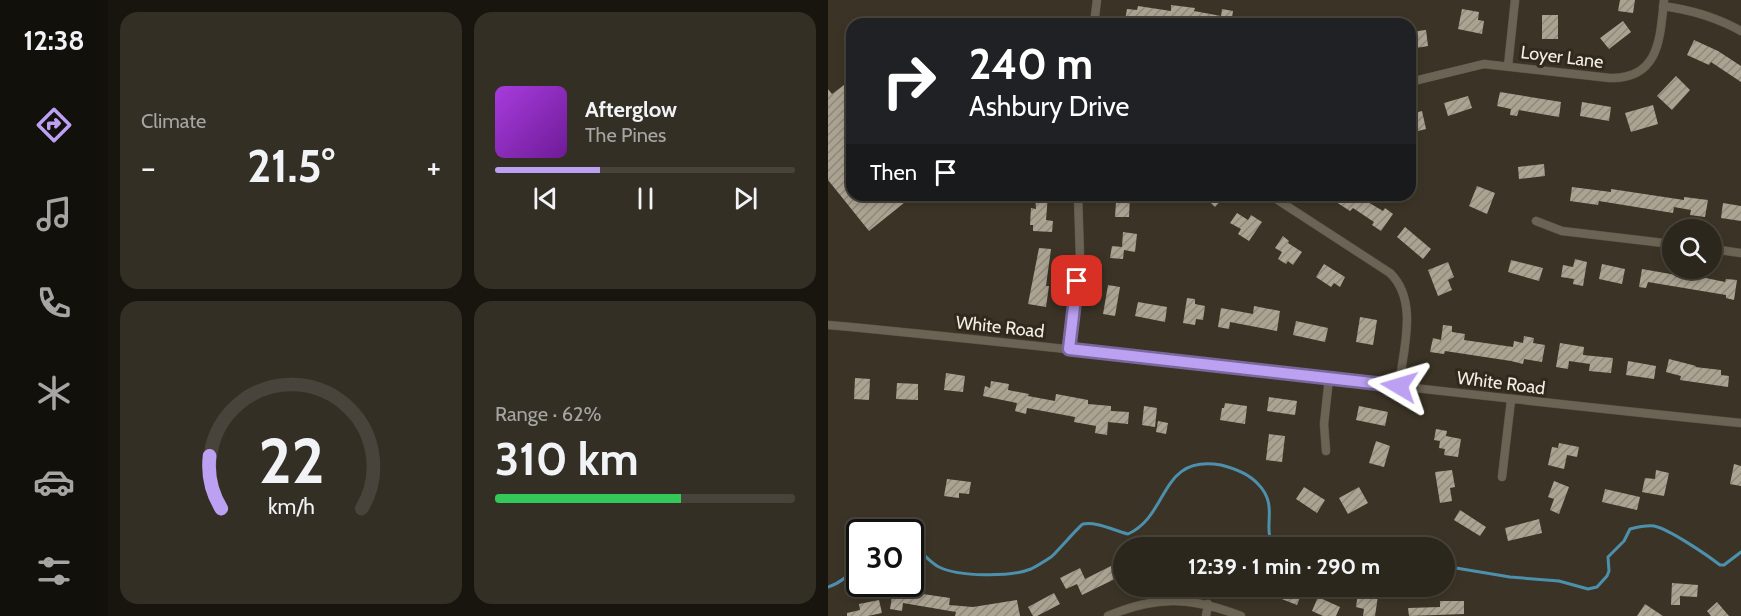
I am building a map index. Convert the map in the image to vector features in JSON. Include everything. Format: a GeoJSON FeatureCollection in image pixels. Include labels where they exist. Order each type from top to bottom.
{"type":"FeatureCollection","features":[{"type":"Feature","properties":{"kind":"street"},"geometry":{"type":"LineString","coordinates":[[1095,18],[1097,0]]}},
{"type":"Feature","properties":{"kind":"street"},"geometry":{"type":"LineString","coordinates":[[1508,66],[1515,0]]}},
{"type":"Feature","properties":{"kind":"street"},"geometry":{"type":"LineString","coordinates":[[1664,3],[1714,17],[1741,31]]}},
{"type":"Feature","properties":{"kind":"street","name":"Loyer Lane"},"geometry":{"type":"LineString","coordinates":[[1416,80],[1476,65],[1508,66],[1610,78],[1630,75],[1648,64],[1655,52],[1660,39],[1664,3]]}},
{"type":"Feature","properties":{"kind":"street"},"geometry":{"type":"LineString","coordinates":[[1069,349],[1080,258],[1078,201]]}},
{"type":"Feature","properties":{"kind":"street"},"geometry":{"type":"LineString","coordinates":[[1279,201],[1376,263],[1390,273],[1400,285],[1407,308],[1399,386]]}},
{"type":"Feature","properties":{"kind":"street"},"geometry":{"type":"LineString","coordinates":[[1536,221],[1562,231],[1662,243]]}},
{"type":"Feature","properties":{"kind":"street"},"geometry":{"type":"LineString","coordinates":[[1722,250],[1741,252]]}},
{"type":"Feature","properties":{"kind":"street","name":"White Road"},"geometry":{"type":"LineString","coordinates":[[828,325],[1069,349],[1511,400],[1741,423]]}},
{"type":"Feature","properties":{"kind":"street"},"geometry":{"type":"LineString","coordinates":[[1326,451],[1324,424],[1329,378]]}},
{"type":"Feature","properties":{"kind":"street"},"geometry":{"type":"LineString","coordinates":[[1502,477],[1511,400]]}},
{"type":"Feature","properties":{"kind":"street"},"geometry":{"type":"LineString","coordinates":[[1108,616],[1153,602],[1175,600],[1208,604],[1241,616]]}},
{"type":"Feature","properties":{"kind":"street"},"geometry":{"type":"LineString","coordinates":[[1206,616],[1208,604]]}},
{"type":"Feature","properties":{"kind":"building"},"geometry":{"type":"Polygon","coordinates":[[[1620,0],[1635,0],[1633,13],[1618,11],[1620,0]]]}},
{"type":"Feature","properties":{"kind":"building"},"geometry":{"type":"Polygon","coordinates":[[[1171,5],[1195,8],[1194,11],[1221,16],[1222,9],[1233,11],[1232,18],[1125,18],[1127,9],[1137,10],[1138,6],[1171,11],[1171,5]]]}},
{"type":"Feature","properties":{"kind":"building"},"geometry":{"type":"Polygon","coordinates":[[[1462,9],[1479,12],[1478,20],[1484,21],[1482,34],[1458,29],[1462,9]]]}},
{"type":"Feature","properties":{"kind":"building"},"geometry":{"type":"Polygon","coordinates":[[[1542,15],[1558,15],[1558,39],[1542,39],[1542,15]]]}},
{"type":"Feature","properties":{"kind":"building"},"geometry":{"type":"Polygon","coordinates":[[[1623,21],[1631,32],[1609,49],[1600,38],[1623,21]]]}},
{"type":"Feature","properties":{"kind":"building"},"geometry":{"type":"Polygon","coordinates":[[[1426,30],[1428,46],[1416,48],[1416,31],[1426,30]]]}},
{"type":"Feature","properties":{"kind":"building"},"geometry":{"type":"Polygon","coordinates":[[[1694,40],[1718,51],[1741,66],[1741,82],[1711,62],[1709,65],[1687,55],[1694,40]]]}},
{"type":"Feature","properties":{"kind":"building"},"geometry":{"type":"Polygon","coordinates":[[[1676,76],[1690,90],[1672,110],[1657,96],[1676,76]]]}},
{"type":"Feature","properties":{"kind":"building"},"geometry":{"type":"Polygon","coordinates":[[[846,84],[846,201],[906,201],[869,231],[828,180],[828,89],[832,94],[846,84]]]}},
{"type":"Feature","properties":{"kind":"building"},"geometry":{"type":"Polygon","coordinates":[[[1500,92],[1561,102],[1559,117],[1519,110],[1517,116],[1510,115],[1511,109],[1497,106],[1500,92]]]}},
{"type":"Feature","properties":{"kind":"building"},"geometry":{"type":"Polygon","coordinates":[[[1468,96],[1472,108],[1448,116],[1444,103],[1468,96]]]}},
{"type":"Feature","properties":{"kind":"building"},"geometry":{"type":"Polygon","coordinates":[[[1582,102],[1611,107],[1609,121],[1580,116],[1582,102]]]}},
{"type":"Feature","properties":{"kind":"building"},"geometry":{"type":"Polygon","coordinates":[[[1653,105],[1658,124],[1631,132],[1625,113],[1653,105]]]}},
{"type":"Feature","properties":{"kind":"building"},"geometry":{"type":"Polygon","coordinates":[[[1422,111],[1426,129],[1416,132],[1416,112],[1422,111]]]}},
{"type":"Feature","properties":{"kind":"building"},"geometry":{"type":"Polygon","coordinates":[[[1544,164],[1545,176],[1519,179],[1518,167],[1544,164]]]}},
{"type":"Feature","properties":{"kind":"building"},"geometry":{"type":"Polygon","coordinates":[[[1477,186],[1495,193],[1487,214],[1469,206],[1477,186]]]}},
{"type":"Feature","properties":{"kind":"building"},"geometry":{"type":"Polygon","coordinates":[[[1572,187],[1611,192],[1611,189],[1684,200],[1684,197],[1708,200],[1705,217],[1690,215],[1691,210],[1674,207],[1673,213],[1599,201],[1598,205],[1570,201],[1572,187]]]}},
{"type":"Feature","properties":{"kind":"building"},"geometry":{"type":"Polygon","coordinates":[[[1035,201],[1048,201],[1046,220],[1053,221],[1052,232],[1033,231],[1033,225],[1030,225],[1031,208],[1036,209],[1035,201]]]}},
{"type":"Feature","properties":{"kind":"building"},"geometry":{"type":"Polygon","coordinates":[[[1130,201],[1129,217],[1115,217],[1116,202],[1109,202],[1130,201]]]}},
{"type":"Feature","properties":{"kind":"building"},"geometry":{"type":"Polygon","coordinates":[[[1209,201],[1220,201],[1215,207],[1209,201]]]}},
{"type":"Feature","properties":{"kind":"building"},"geometry":{"type":"Polygon","coordinates":[[[1335,201],[1366,201],[1383,211],[1385,208],[1393,214],[1381,231],[1372,225],[1374,222],[1353,208],[1350,211],[1335,201]]]}},
{"type":"Feature","properties":{"kind":"building"},"geometry":{"type":"Polygon","coordinates":[[[1723,203],[1741,206],[1741,221],[1721,218],[1723,203]]]}},
{"type":"Feature","properties":{"kind":"building"},"geometry":{"type":"Polygon","coordinates":[[[1237,213],[1248,220],[1251,215],[1262,222],[1249,241],[1238,234],[1241,229],[1230,223],[1237,213]]]}},
{"type":"Feature","properties":{"kind":"building"},"geometry":{"type":"Polygon","coordinates":[[[1405,227],[1431,249],[1423,259],[1397,237],[1405,227]]]}},
{"type":"Feature","properties":{"kind":"building"},"geometry":{"type":"Polygon","coordinates":[[[1123,232],[1137,234],[1135,252],[1124,250],[1123,259],[1110,258],[1112,246],[1122,247],[1123,232]]]}},
{"type":"Feature","properties":{"kind":"building"},"geometry":{"type":"Polygon","coordinates":[[[1283,236],[1289,241],[1288,243],[1302,252],[1293,265],[1288,261],[1286,264],[1278,259],[1282,252],[1275,248],[1283,236]]]}},
{"type":"Feature","properties":{"kind":"building"},"geometry":{"type":"Polygon","coordinates":[[[1039,248],[1051,249],[1046,286],[1049,286],[1046,307],[1028,304],[1039,248]]]}},
{"type":"Feature","properties":{"kind":"building"},"geometry":{"type":"Polygon","coordinates":[[[1575,259],[1587,262],[1583,286],[1573,284],[1574,279],[1561,277],[1563,265],[1573,267],[1575,259]]]}},
{"type":"Feature","properties":{"kind":"building"},"geometry":{"type":"Polygon","coordinates":[[[1511,260],[1543,268],[1539,281],[1508,272],[1511,260]]]}},
{"type":"Feature","properties":{"kind":"building"},"geometry":{"type":"Polygon","coordinates":[[[1448,262],[1454,277],[1448,280],[1452,290],[1438,296],[1428,270],[1448,262]]]}},
{"type":"Feature","properties":{"kind":"building"},"geometry":{"type":"Polygon","coordinates":[[[1324,264],[1345,277],[1340,287],[1334,283],[1331,287],[1316,277],[1324,264]]]}},
{"type":"Feature","properties":{"kind":"building"},"geometry":{"type":"Polygon","coordinates":[[[1602,264],[1625,269],[1622,284],[1599,279],[1602,264]]]}},
{"type":"Feature","properties":{"kind":"building"},"geometry":{"type":"Polygon","coordinates":[[[1642,269],[1662,273],[1662,279],[1711,279],[1725,282],[1726,279],[1737,280],[1734,300],[1726,298],[1726,295],[1648,282],[1646,288],[1639,287],[1642,269]]]}},
{"type":"Feature","properties":{"kind":"building"},"geometry":{"type":"Polygon","coordinates":[[[1108,285],[1120,287],[1115,316],[1103,314],[1108,285]]]}},
{"type":"Feature","properties":{"kind":"building"},"geometry":{"type":"Polygon","coordinates":[[[1187,298],[1195,299],[1195,304],[1205,306],[1203,320],[1196,319],[1195,325],[1183,323],[1187,298]]]}},
{"type":"Feature","properties":{"kind":"building"},"geometry":{"type":"Polygon","coordinates":[[[1138,302],[1167,307],[1165,322],[1135,316],[1138,302]]]}},
{"type":"Feature","properties":{"kind":"building"},"geometry":{"type":"Polygon","coordinates":[[[1254,306],[1280,311],[1277,331],[1230,322],[1229,329],[1218,327],[1221,308],[1253,314],[1254,306]]]}},
{"type":"Feature","properties":{"kind":"building"},"geometry":{"type":"Polygon","coordinates":[[[1360,317],[1377,320],[1373,345],[1356,342],[1360,317]]]}},
{"type":"Feature","properties":{"kind":"building"},"geometry":{"type":"Polygon","coordinates":[[[1296,321],[1328,328],[1325,342],[1293,335],[1296,321]]]}},
{"type":"Feature","properties":{"kind":"building"},"geometry":{"type":"Polygon","coordinates":[[[1443,325],[1452,326],[1452,332],[1465,334],[1464,340],[1513,347],[1514,341],[1523,343],[1524,336],[1534,338],[1533,343],[1545,345],[1542,362],[1524,359],[1523,364],[1445,351],[1444,354],[1430,352],[1433,338],[1441,340],[1443,325]]]}},
{"type":"Feature","properties":{"kind":"building"},"geometry":{"type":"Polygon","coordinates":[[[1560,343],[1584,347],[1583,355],[1613,358],[1611,373],[1589,371],[1590,364],[1569,361],[1568,369],[1556,367],[1560,343]]]}},
{"type":"Feature","properties":{"kind":"building"},"geometry":{"type":"Polygon","coordinates":[[[1669,359],[1695,367],[1721,370],[1721,375],[1729,376],[1728,387],[1680,380],[1681,376],[1666,372],[1669,359]]]}},
{"type":"Feature","properties":{"kind":"building"},"geometry":{"type":"Polygon","coordinates":[[[1628,361],[1656,366],[1654,379],[1626,375],[1628,361]]]}},
{"type":"Feature","properties":{"kind":"building"},"geometry":{"type":"Polygon","coordinates":[[[946,373],[965,376],[963,392],[944,390],[946,373]]]}},
{"type":"Feature","properties":{"kind":"building"},"geometry":{"type":"Polygon","coordinates":[[[855,378],[870,379],[869,400],[854,399],[855,378]]]}},
{"type":"Feature","properties":{"kind":"building"},"geometry":{"type":"Polygon","coordinates":[[[991,381],[1009,384],[1008,390],[1029,394],[1028,396],[1055,401],[1056,394],[1088,400],[1088,404],[1111,406],[1111,411],[1129,412],[1128,424],[1108,422],[1107,435],[1095,433],[1096,426],[1074,422],[1075,417],[1027,408],[1026,414],[1015,411],[1017,403],[983,396],[985,386],[990,388],[991,381]]]}},
{"type":"Feature","properties":{"kind":"building"},"geometry":{"type":"Polygon","coordinates":[[[897,383],[918,384],[918,400],[896,399],[897,383]]]}},
{"type":"Feature","properties":{"kind":"building"},"geometry":{"type":"Polygon","coordinates":[[[1269,397],[1297,401],[1295,415],[1267,411],[1269,397]]]}},
{"type":"Feature","properties":{"kind":"building"},"geometry":{"type":"Polygon","coordinates":[[[1225,403],[1247,406],[1245,424],[1220,420],[1225,403]]]}},
{"type":"Feature","properties":{"kind":"building"},"geometry":{"type":"Polygon","coordinates":[[[1144,406],[1157,408],[1155,427],[1142,425],[1144,406]]]}},
{"type":"Feature","properties":{"kind":"building"},"geometry":{"type":"Polygon","coordinates":[[[1359,406],[1388,412],[1385,426],[1356,420],[1359,406]]]}},
{"type":"Feature","properties":{"kind":"building"},"geometry":{"type":"Polygon","coordinates":[[[1158,421],[1168,423],[1166,434],[1156,432],[1158,421]]]}},
{"type":"Feature","properties":{"kind":"building"},"geometry":{"type":"Polygon","coordinates":[[[1436,429],[1447,431],[1446,436],[1461,439],[1458,457],[1444,455],[1445,449],[1439,448],[1440,441],[1434,440],[1436,429]]]}},
{"type":"Feature","properties":{"kind":"building"},"geometry":{"type":"Polygon","coordinates":[[[1269,434],[1285,436],[1282,462],[1266,460],[1269,434]]]}},
{"type":"Feature","properties":{"kind":"building"},"geometry":{"type":"Polygon","coordinates":[[[1376,441],[1390,446],[1384,467],[1369,463],[1376,441]]]}},
{"type":"Feature","properties":{"kind":"building"},"geometry":{"type":"Polygon","coordinates":[[[1559,443],[1579,447],[1577,457],[1567,455],[1564,469],[1548,465],[1552,447],[1558,448],[1559,443]]]}},
{"type":"Feature","properties":{"kind":"building"},"geometry":{"type":"Polygon","coordinates":[[[1734,464],[1741,466],[1741,486],[1730,484],[1734,464]]]}},
{"type":"Feature","properties":{"kind":"building"},"geometry":{"type":"Polygon","coordinates":[[[1452,470],[1455,487],[1450,488],[1452,501],[1440,503],[1435,472],[1452,470]]]}},
{"type":"Feature","properties":{"kind":"building"},"geometry":{"type":"Polygon","coordinates":[[[1656,470],[1669,473],[1664,496],[1642,492],[1645,478],[1655,479],[1656,470]]]}},
{"type":"Feature","properties":{"kind":"building"},"geometry":{"type":"Polygon","coordinates":[[[947,479],[971,482],[969,494],[959,493],[959,498],[944,496],[947,479]]]}},
{"type":"Feature","properties":{"kind":"building"},"geometry":{"type":"Polygon","coordinates":[[[1554,481],[1569,487],[1559,514],[1550,510],[1554,499],[1548,497],[1554,481]]]}},
{"type":"Feature","properties":{"kind":"building"},"geometry":{"type":"Polygon","coordinates":[[[1304,487],[1325,500],[1317,513],[1296,499],[1304,487]]]}},
{"type":"Feature","properties":{"kind":"building"},"geometry":{"type":"Polygon","coordinates":[[[1359,487],[1368,503],[1348,514],[1339,498],[1359,487]]]}},
{"type":"Feature","properties":{"kind":"building"},"geometry":{"type":"Polygon","coordinates":[[[1605,489],[1640,497],[1637,510],[1602,502],[1605,489]]]}},
{"type":"Feature","properties":{"kind":"building"},"geometry":{"type":"Polygon","coordinates":[[[1460,510],[1486,527],[1480,536],[1454,520],[1460,510]]]}},
{"type":"Feature","properties":{"kind":"building"},"geometry":{"type":"Polygon","coordinates":[[[1539,519],[1542,533],[1508,541],[1505,528],[1539,519]]]}},
{"type":"Feature","properties":{"kind":"building"},"geometry":{"type":"Polygon","coordinates":[[[1113,565],[1113,580],[1082,595],[1077,584],[1066,589],[1060,578],[1080,568],[1085,579],[1113,565]]]}},
{"type":"Feature","properties":{"kind":"building"},"geometry":{"type":"Polygon","coordinates":[[[1672,583],[1698,585],[1697,597],[1680,596],[1680,605],[1671,605],[1672,583]]]}},
{"type":"Feature","properties":{"kind":"building"},"geometry":{"type":"Polygon","coordinates":[[[1054,593],[1060,604],[1033,616],[1028,607],[1054,593]]]}},
{"type":"Feature","properties":{"kind":"building"},"geometry":{"type":"Polygon","coordinates":[[[924,594],[950,598],[949,605],[973,607],[1017,600],[1020,616],[955,616],[956,612],[903,603],[902,611],[890,609],[892,597],[924,597],[924,594]]]}},
{"type":"Feature","properties":{"kind":"building"},"geometry":{"type":"Polygon","coordinates":[[[1277,597],[1300,597],[1297,605],[1277,597]]]}},
{"type":"Feature","properties":{"kind":"building"},"geometry":{"type":"Polygon","coordinates":[[[1318,597],[1340,607],[1336,616],[1323,616],[1312,611],[1318,597]]]}},
{"type":"Feature","properties":{"kind":"building"},"geometry":{"type":"Polygon","coordinates":[[[1357,597],[1378,597],[1375,616],[1363,616],[1364,609],[1356,607],[1357,597]]]}},
{"type":"Feature","properties":{"kind":"building"},"geometry":{"type":"Polygon","coordinates":[[[879,600],[882,613],[847,616],[847,613],[860,610],[859,604],[879,600]]]}},
{"type":"Feature","properties":{"kind":"building"},"geometry":{"type":"Polygon","coordinates":[[[1440,601],[1464,601],[1464,614],[1409,616],[1408,608],[1440,607],[1440,601]]]}},
{"type":"Feature","properties":{"kind":"building"},"geometry":{"type":"Polygon","coordinates":[[[1717,602],[1729,616],[1711,616],[1707,611],[1717,602]]]}},
{"type":"Feature","properties":{"kind":"building"},"geometry":{"type":"Polygon","coordinates":[[[1645,604],[1663,616],[1637,616],[1645,604]]]}},
{"type":"Feature","properties":{"kind":"waterway"},"geometry":{"type":"LineString","coordinates":[[924,555],[935,565],[959,573],[985,575],[1022,572],[1051,557],[1083,524],[1100,525],[1128,534],[1142,525],[1152,514],[1175,477],[1186,468],[1201,464],[1231,468],[1246,474],[1258,484],[1268,501],[1270,537]]}},
{"type":"Feature","properties":{"kind":"waterway"},"geometry":{"type":"LineString","coordinates":[[1455,568],[1510,577],[1559,581],[1588,589],[1597,587],[1607,576],[1608,557],[1624,541],[1630,529],[1648,526],[1669,532],[1720,565],[1724,565],[1741,552]]}},
{"type":"Feature","properties":{"kind":"waterway"},"geometry":{"type":"LineString","coordinates":[[828,587],[846,577]]}},
{"type":"Feature","properties":{"kind":"route"},"geometry":{"type":"LineString","coordinates":[[1077,281],[1069,349],[1399,386]]}}]}
